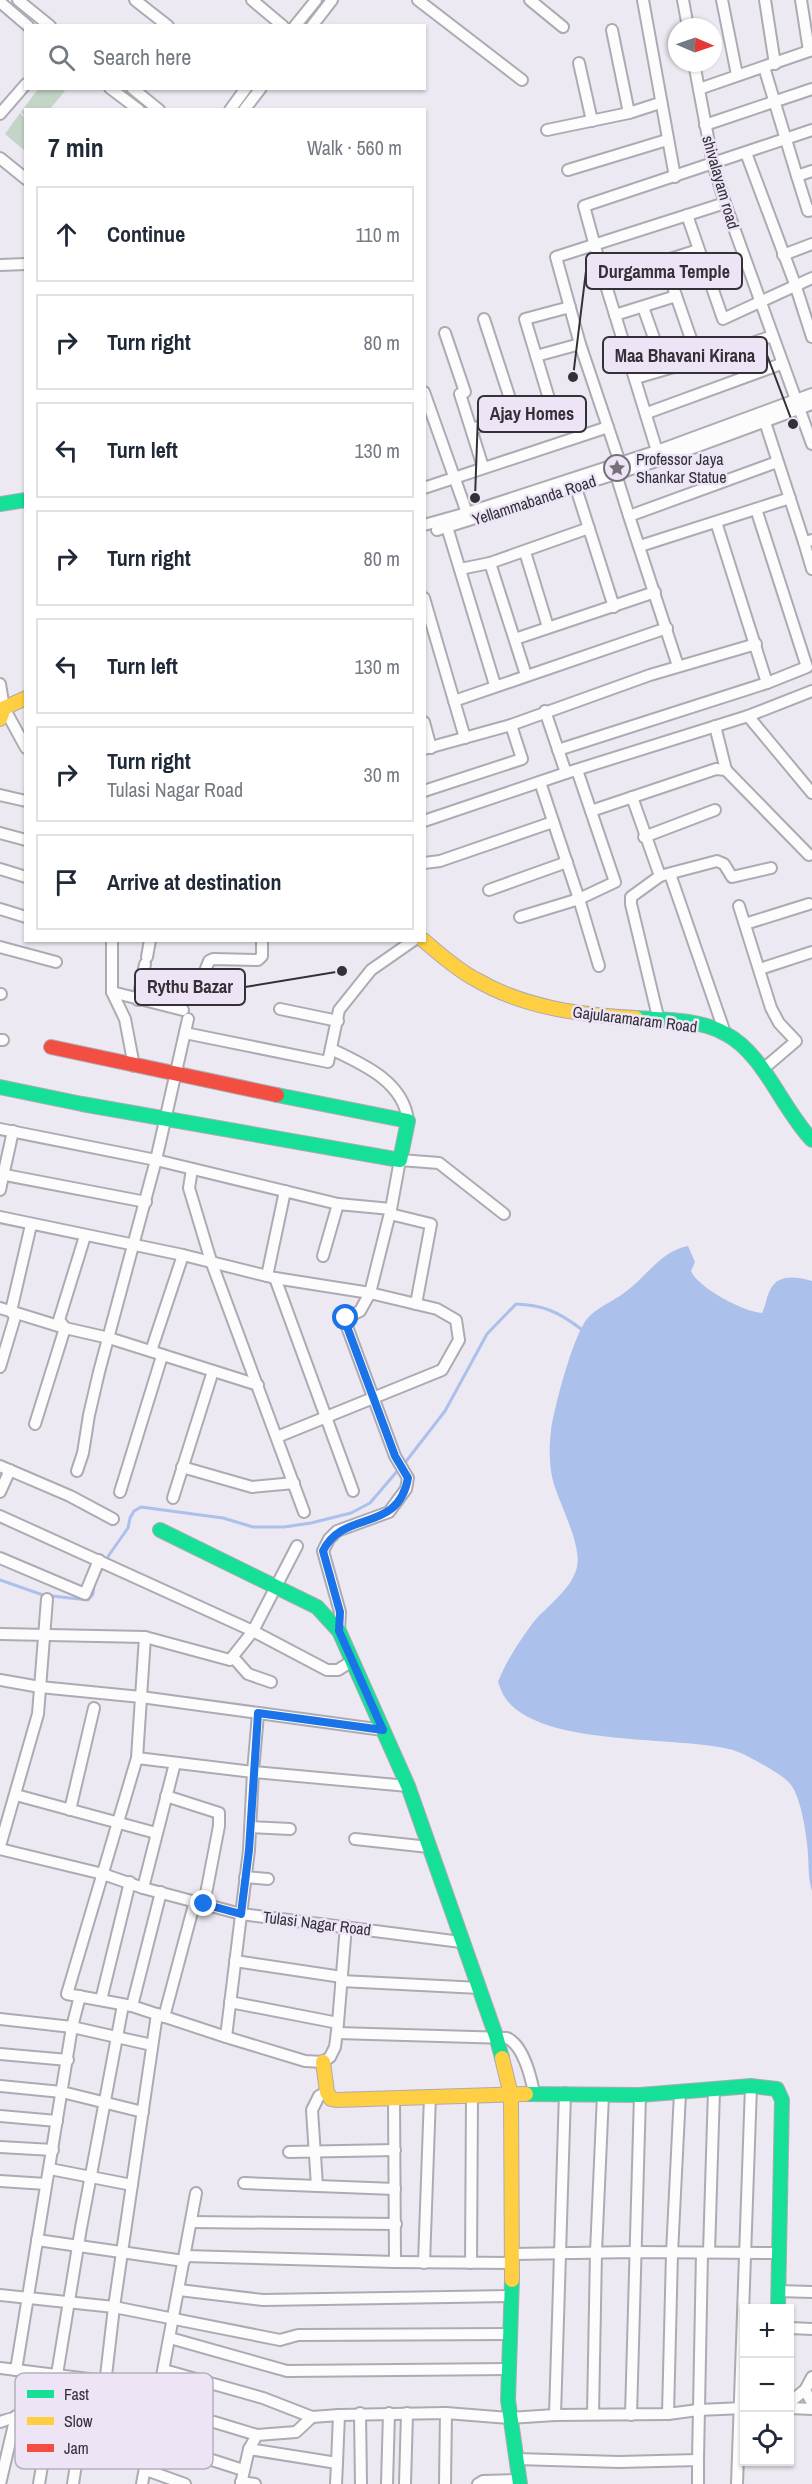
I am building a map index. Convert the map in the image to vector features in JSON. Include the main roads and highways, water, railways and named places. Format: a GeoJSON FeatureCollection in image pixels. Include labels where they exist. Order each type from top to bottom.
{"type":"FeatureCollection","features":[{"type":"Feature","properties":{"kind":"water"},"geometry":{"type":"Polygon","coordinates":[[[688,1246],[695,1262],[691,1271],[695,1278],[722,1298],[754,1312],[762,1313],[770,1290],[778,1281],[795,1278],[812,1281],[812,1891],[805,1830],[799,1802],[786,1779],[733,1750],[579,1733],[549,1726],[524,1715],[506,1699],[498,1682],[522,1638],[538,1617],[564,1591],[577,1567],[578,1558],[573,1536],[553,1481],[550,1450],[556,1406],[576,1340],[587,1319],[599,1308],[632,1287],[669,1253],[688,1246]]]}},
{"type":"Feature","properties":{"kind":"waterway"},"geometry":{"type":"LineString","coordinates":[[404,1464],[445,1411],[487,1334],[516,1304],[550,1310],[581,1329]]}},
{"type":"Feature","properties":{"kind":"waterway"},"geometry":{"type":"LineString","coordinates":[[0,1580],[43,1595],[88,1600],[93,1594],[94,1584],[109,1555],[128,1528],[130,1518],[134,1511],[141,1507],[223,1518],[253,1527],[284,1527],[351,1513],[370,1503],[399,1469]]}},
{"type":"Feature","properties":{"kind":"place","name":"Durgamma Temple"},"geometry":{"type":"Point","coordinates":[573,377]}},
{"type":"Feature","properties":{"kind":"place","name":"Maa Bhavani Kirana"},"geometry":{"type":"Point","coordinates":[793,424]}},
{"type":"Feature","properties":{"kind":"place","name":"Professor Jaya Shankar Statue"},"geometry":{"type":"Point","coordinates":[617,468]}},
{"type":"Feature","properties":{"kind":"place","name":"Ajay Homes"},"geometry":{"type":"Point","coordinates":[475,498]}},
{"type":"Feature","properties":{"kind":"place","name":"Rythu Bazar"},"geometry":{"type":"Point","coordinates":[342,971]}}]}
